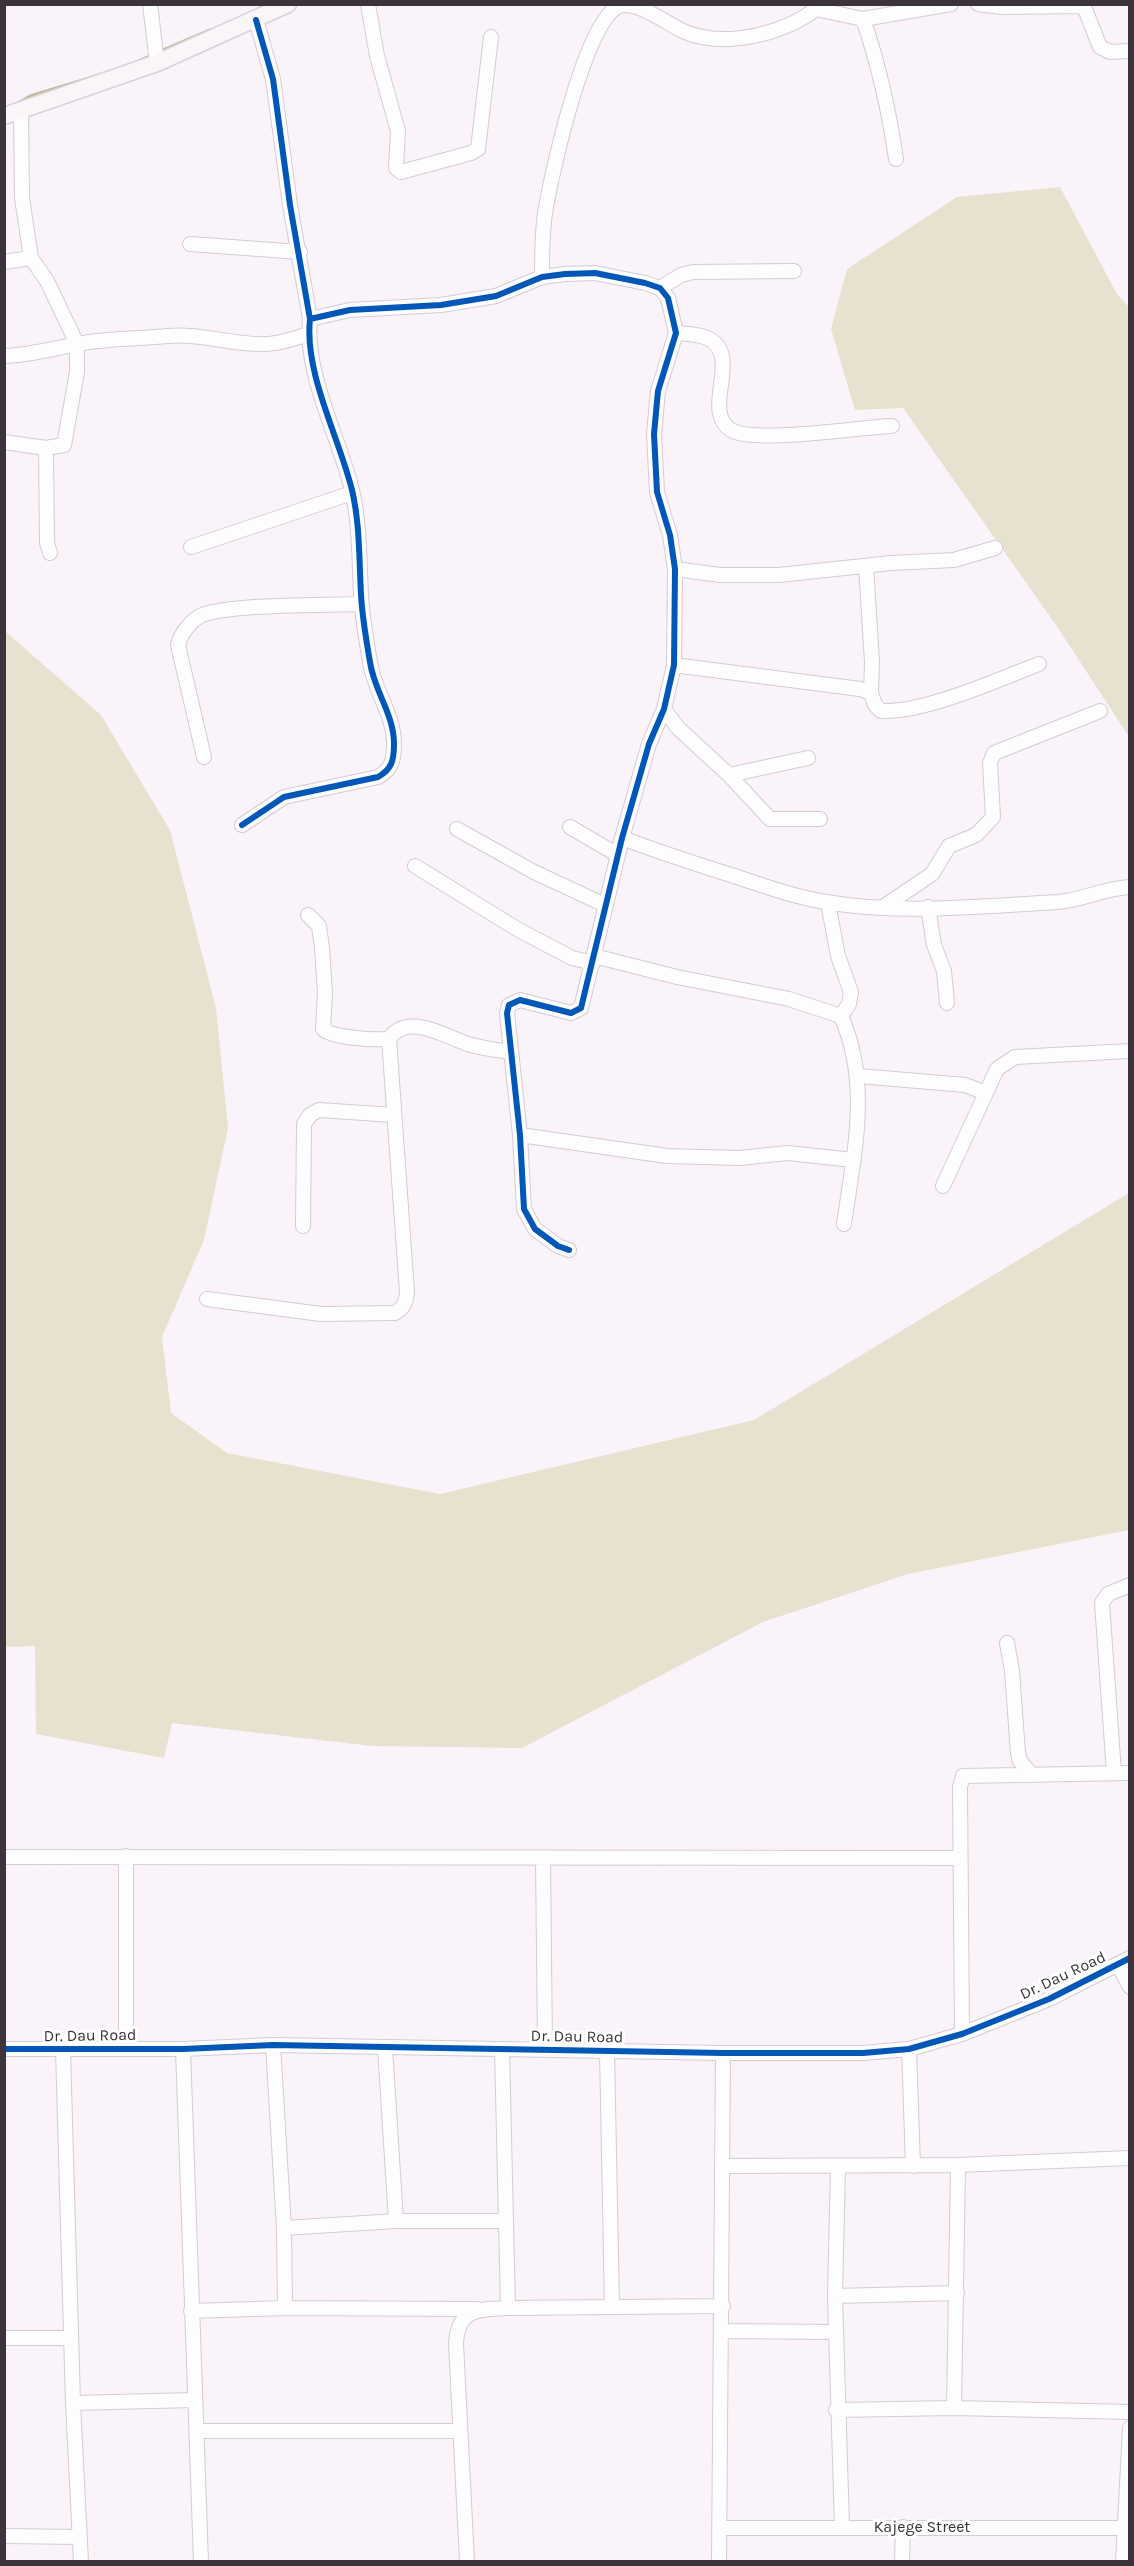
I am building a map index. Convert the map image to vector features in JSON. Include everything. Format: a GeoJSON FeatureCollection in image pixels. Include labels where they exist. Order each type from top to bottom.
{"type":"FeatureCollection","features":[{"type":"Feature","properties":{"kind":"main road"},"geometry":{"type":"LineString","coordinates":[[4,117],[157,63],[288,4]]}},
{"type":"Feature","properties":{"kind":"street"},"geometry":{"type":"LineString","coordinates":[[150,4],[157,63]]}},
{"type":"Feature","properties":{"kind":"street"},"geometry":{"type":"LineString","coordinates":[[368,4],[377,56],[398,131],[395,160],[396,168],[401,171],[471,153],[478,148],[490,37]]}},
{"type":"Feature","properties":{"kind":"street"},"geometry":{"type":"LineString","coordinates":[[542,277],[545,213],[559,146],[573,95],[598,31],[619,6],[628,5],[643,10],[685,32],[712,39],[739,37],[780,29],[806,18],[819,7],[863,20],[951,4]]}},
{"type":"Feature","properties":{"kind":"street"},"geometry":{"type":"LineString","coordinates":[[978,4],[1083,5],[1100,47],[1110,52],[1130,51]]}},
{"type":"Feature","properties":{"kind":"street"},"geometry":{"type":"LineString","coordinates":[[242,825],[284,797],[378,777],[388,771],[393,760],[390,716],[376,688],[362,604],[359,536],[352,493],[342,451],[322,395],[308,334],[310,319],[290,205],[273,78],[256,20]]}},
{"type":"Feature","properties":{"kind":"street"},"geometry":{"type":"LineString","coordinates":[[863,20],[874,50],[890,113],[896,159]]}},
{"type":"Feature","properties":{"kind":"street"},"geometry":{"type":"LineString","coordinates":[[4,442],[59,448],[66,441],[77,372],[77,344],[47,281],[31,258],[22,198],[21,111]]}},
{"type":"Feature","properties":{"kind":"street"},"geometry":{"type":"LineString","coordinates":[[190,244],[300,252]]}},
{"type":"Feature","properties":{"kind":"street"},"geometry":{"type":"LineString","coordinates":[[4,262],[31,258]]}},
{"type":"Feature","properties":{"kind":"street"},"geometry":{"type":"LineString","coordinates":[[660,288],[681,275],[693,272],[794,270]]}},
{"type":"Feature","properties":{"kind":"street"},"geometry":{"type":"LineString","coordinates":[[310,319],[351,310],[441,304],[496,296],[542,277],[595,273],[660,288],[668,298],[676,333],[658,391],[654,434],[657,492],[670,535],[675,569],[674,665],[664,709],[649,744],[622,838],[605,904],[585,1000],[577,1011],[571,1013],[520,1000],[509,1005],[510,1052],[520,1135],[524,1209],[528,1220],[547,1239],[569,1250]]}},
{"type":"Feature","properties":{"kind":"street"},"geometry":{"type":"LineString","coordinates":[[676,333],[708,339],[717,345],[722,354],[719,410],[721,419],[731,430],[781,434],[892,426]]}},
{"type":"Feature","properties":{"kind":"street"},"geometry":{"type":"LineString","coordinates":[[4,357],[36,354],[77,344],[169,336],[264,344],[281,343],[308,334]]}},
{"type":"Feature","properties":{"kind":"street"},"geometry":{"type":"LineString","coordinates":[[46,448],[47,543],[50,553]]}},
{"type":"Feature","properties":{"kind":"street"},"geometry":{"type":"LineString","coordinates":[[191,546],[352,493]]}},
{"type":"Feature","properties":{"kind":"street"},"geometry":{"type":"LineString","coordinates":[[675,569],[749,577],[954,560],[994,548]]}},
{"type":"Feature","properties":{"kind":"street"},"geometry":{"type":"LineString","coordinates":[[866,566],[872,662],[871,693],[875,705],[881,711],[906,710],[962,693],[1039,664]]}},
{"type":"Feature","properties":{"kind":"street"},"geometry":{"type":"LineString","coordinates":[[204,757],[178,645],[193,622],[201,615],[225,610],[362,604]]}},
{"type":"Feature","properties":{"kind":"street"},"geometry":{"type":"LineString","coordinates":[[674,665],[860,689],[871,693]]}},
{"type":"Feature","properties":{"kind":"street"},"geometry":{"type":"LineString","coordinates":[[664,709],[678,728],[729,775],[770,819],[820,819]]}},
{"type":"Feature","properties":{"kind":"street"},"geometry":{"type":"LineString","coordinates":[[883,907],[932,874],[949,846],[976,835],[993,817],[990,763],[994,753],[1100,711]]}},
{"type":"Feature","properties":{"kind":"street"},"geometry":{"type":"LineString","coordinates":[[729,775],[808,758]]}},
{"type":"Feature","properties":{"kind":"street"},"geometry":{"type":"LineString","coordinates":[[570,827],[618,855]]}},
{"type":"Feature","properties":{"kind":"street"},"geometry":{"type":"LineString","coordinates":[[457,829],[534,872],[605,904]]}},
{"type":"Feature","properties":{"kind":"street"},"geometry":{"type":"LineString","coordinates":[[622,838],[688,863],[788,894],[828,903],[928,907],[1062,902],[1130,887]]}},
{"type":"Feature","properties":{"kind":"street"},"geometry":{"type":"LineString","coordinates":[[415,866],[517,929],[572,958],[594,959],[789,999],[841,1016]]}},
{"type":"Feature","properties":{"kind":"street"},"geometry":{"type":"LineString","coordinates":[[828,903],[836,946],[851,992],[849,1004],[841,1016]]}},
{"type":"Feature","properties":{"kind":"street"},"geometry":{"type":"LineString","coordinates":[[928,907],[934,945],[944,971],[947,1003]]}},
{"type":"Feature","properties":{"kind":"street"},"geometry":{"type":"LineString","coordinates":[[308,915],[319,926],[325,993],[322,1029],[333,1034],[374,1040],[389,1039],[398,1029],[404,1027],[423,1027],[469,1044],[510,1052]]}},
{"type":"Feature","properties":{"kind":"street"},"geometry":{"type":"LineString","coordinates":[[841,1016],[859,1076],[860,1113],[844,1224]]}},
{"type":"Feature","properties":{"kind":"street"},"geometry":{"type":"LineString","coordinates":[[207,1299],[321,1314],[395,1313],[401,1309],[406,1301],[407,1292],[389,1039]]}},
{"type":"Feature","properties":{"kind":"street"},"geometry":{"type":"LineString","coordinates":[[943,1186],[997,1069],[1015,1057],[1130,1051]]}},
{"type":"Feature","properties":{"kind":"street"},"geometry":{"type":"LineString","coordinates":[[859,1076],[965,1085],[986,1093]]}},
{"type":"Feature","properties":{"kind":"street"},"geometry":{"type":"LineString","coordinates":[[303,1226],[304,1124],[310,1115],[319,1110],[393,1114]]}},
{"type":"Feature","properties":{"kind":"street"},"geometry":{"type":"LineString","coordinates":[[520,1135],[668,1156],[739,1158],[788,1153],[853,1160]]}},
{"type":"Feature","properties":{"kind":"street"},"geometry":{"type":"LineString","coordinates":[[1114,1773],[1105,1684],[1102,1604],[1108,1594],[1130,1586]]}},
{"type":"Feature","properties":{"kind":"street"},"geometry":{"type":"LineString","coordinates":[[1007,1643],[1012,1671],[1018,1752],[1020,1761],[1032,1775]]}},
{"type":"Feature","properties":{"kind":"street"},"geometry":{"type":"LineString","coordinates":[[962,2034],[960,1787],[963,1776],[1130,1773]]}},
{"type":"Feature","properties":{"kind":"street"},"geometry":{"type":"LineString","coordinates":[[126,1856],[126,2048]]}},
{"type":"Feature","properties":{"kind":"street"},"geometry":{"type":"LineString","coordinates":[[4,1857],[960,1858]]}},
{"type":"Feature","properties":{"kind":"street"},"geometry":{"type":"LineString","coordinates":[[543,1858],[545,2049]]}},
{"type":"Feature","properties":{"kind":"street"},"geometry":{"type":"LineString","coordinates":[[1124,1961],[1130,1987]]}},
{"type":"Feature","properties":{"kind":"street","name":"Dr. Dau Road"},"geometry":{"type":"LineString","coordinates":[[4,2049],[183,2049],[273,2045],[723,2053],[863,2053],[909,2049],[962,2034],[1017,2013],[1124,1961]]}},
{"type":"Feature","properties":{"kind":"street"},"geometry":{"type":"LineString","coordinates":[[273,2045],[284,2228],[285,2308]]}},
{"type":"Feature","properties":{"kind":"street"},"geometry":{"type":"LineString","coordinates":[[386,2048],[396,2221]]}},
{"type":"Feature","properties":{"kind":"street"},"geometry":{"type":"LineString","coordinates":[[183,2049],[201,2562]]}},
{"type":"Feature","properties":{"kind":"street"},"geometry":{"type":"LineString","coordinates":[[502,2049],[508,2308]]}},
{"type":"Feature","properties":{"kind":"street"},"geometry":{"type":"LineString","coordinates":[[909,2049],[914,2166]]}},
{"type":"Feature","properties":{"kind":"street"},"geometry":{"type":"LineString","coordinates":[[63,2050],[73,2403],[81,2562]]}},
{"type":"Feature","properties":{"kind":"street"},"geometry":{"type":"LineString","coordinates":[[607,2051],[612,2307]]}},
{"type":"Feature","properties":{"kind":"street"},"geometry":{"type":"LineString","coordinates":[[719,2562],[723,2306],[723,2053]]}},
{"type":"Feature","properties":{"kind":"street"},"geometry":{"type":"LineString","coordinates":[[722,2166],[914,2166],[1130,2158]]}},
{"type":"Feature","properties":{"kind":"street"},"geometry":{"type":"LineString","coordinates":[[954,2408],[958,2165]]}},
{"type":"Feature","properties":{"kind":"street"},"geometry":{"type":"LineString","coordinates":[[838,2167],[835,2296],[842,2528]]}},
{"type":"Feature","properties":{"kind":"street"},"geometry":{"type":"LineString","coordinates":[[284,2228],[396,2221],[505,2221]]}},
{"type":"Feature","properties":{"kind":"street"},"geometry":{"type":"LineString","coordinates":[[835,2296],[957,2293]]}},
{"type":"Feature","properties":{"kind":"street"},"geometry":{"type":"LineString","coordinates":[[191,2312],[285,2308],[477,2309],[723,2306]]}},
{"type":"Feature","properties":{"kind":"street"},"geometry":{"type":"LineString","coordinates":[[467,2562],[457,2332],[462,2320],[477,2309]]}},
{"type":"Feature","properties":{"kind":"street"},"geometry":{"type":"LineString","coordinates":[[722,2331],[836,2332]]}},
{"type":"Feature","properties":{"kind":"street"},"geometry":{"type":"LineString","coordinates":[[4,2338],[71,2338]]}},
{"type":"Feature","properties":{"kind":"street"},"geometry":{"type":"LineString","coordinates":[[73,2403],[194,2400]]}},
{"type":"Feature","properties":{"kind":"street"},"geometry":{"type":"LineString","coordinates":[[837,2410],[954,2408],[1130,2412]]}},
{"type":"Feature","properties":{"kind":"street"},"geometry":{"type":"LineString","coordinates":[[1123,2562],[1130,2428]]}},
{"type":"Feature","properties":{"kind":"street"},"geometry":{"type":"LineString","coordinates":[[198,2431],[460,2431]]}},
{"type":"Feature","properties":{"kind":"street"},"geometry":{"type":"LineString","coordinates":[[902,2562],[903,2527]]}},
{"type":"Feature","properties":{"kind":"street","name":"Kajege Street"},"geometry":{"type":"LineString","coordinates":[[720,2528],[1125,2528]]}},
{"type":"Feature","properties":{"kind":"street"},"geometry":{"type":"LineString","coordinates":[[4,2536],[79,2537]]}},
{"type":"Feature","properties":{"kind":"shaded area"},"geometry":{"type":"Polygon","coordinates":[[[1060,187],[1117,294],[1129,307],[1129,737],[1058,628],[903,408],[855,410],[831,329],[847,269],[957,197],[1060,187]]]}},
{"type":"Feature","properties":{"kind":"shaded area"},"geometry":{"type":"Polygon","coordinates":[[[5,631],[101,715],[170,830],[216,1008],[228,1128],[204,1240],[162,1337],[171,1413],[227,1453],[440,1494],[754,1420],[1129,1193],[1129,1530],[908,1574],[763,1622],[522,1748],[372,1746],[172,1723],[164,1758],[36,1734],[35,1646],[4,1647],[5,631]]]}},
{"type":"Feature","properties":{"kind":"waterway"},"geometry":{"type":"LineString","coordinates":[[161,51],[210,30]]}},
{"type":"Feature","properties":{"kind":"waterway"},"geometry":{"type":"LineString","coordinates":[[136,62],[152,55]]}},
{"type":"Feature","properties":{"kind":"waterway"},"geometry":{"type":"LineString","coordinates":[[18,103],[30,96],[99,75]]}},
{"type":"Feature","properties":{"kind":"cycle path"},"geometry":{"type":"LineString","coordinates":[[242,825],[284,797],[378,777],[391,764],[394,744],[391,723],[375,683],[367,645],[355,503],[312,361],[310,319],[290,205],[273,79],[256,20]]}},
{"type":"Feature","properties":{"kind":"cycle path"},"geometry":{"type":"LineString","coordinates":[[310,319],[350,310],[441,305],[496,296],[542,277],[565,274],[595,273],[645,283],[660,288],[668,298],[676,333],[658,391],[654,434],[657,492],[670,535],[675,569],[674,665],[664,709],[649,744],[622,838],[581,1008],[571,1013],[520,1000],[509,1005],[507,1013],[520,1135],[524,1209],[535,1229],[558,1246],[569,1250]]}},
{"type":"Feature","properties":{"kind":"cycle path"},"geometry":{"type":"LineString","coordinates":[[4,2049],[183,2049],[273,2045],[723,2053],[863,2053],[909,2049],[962,2034],[1049,1999],[1130,1958]]}}]}
